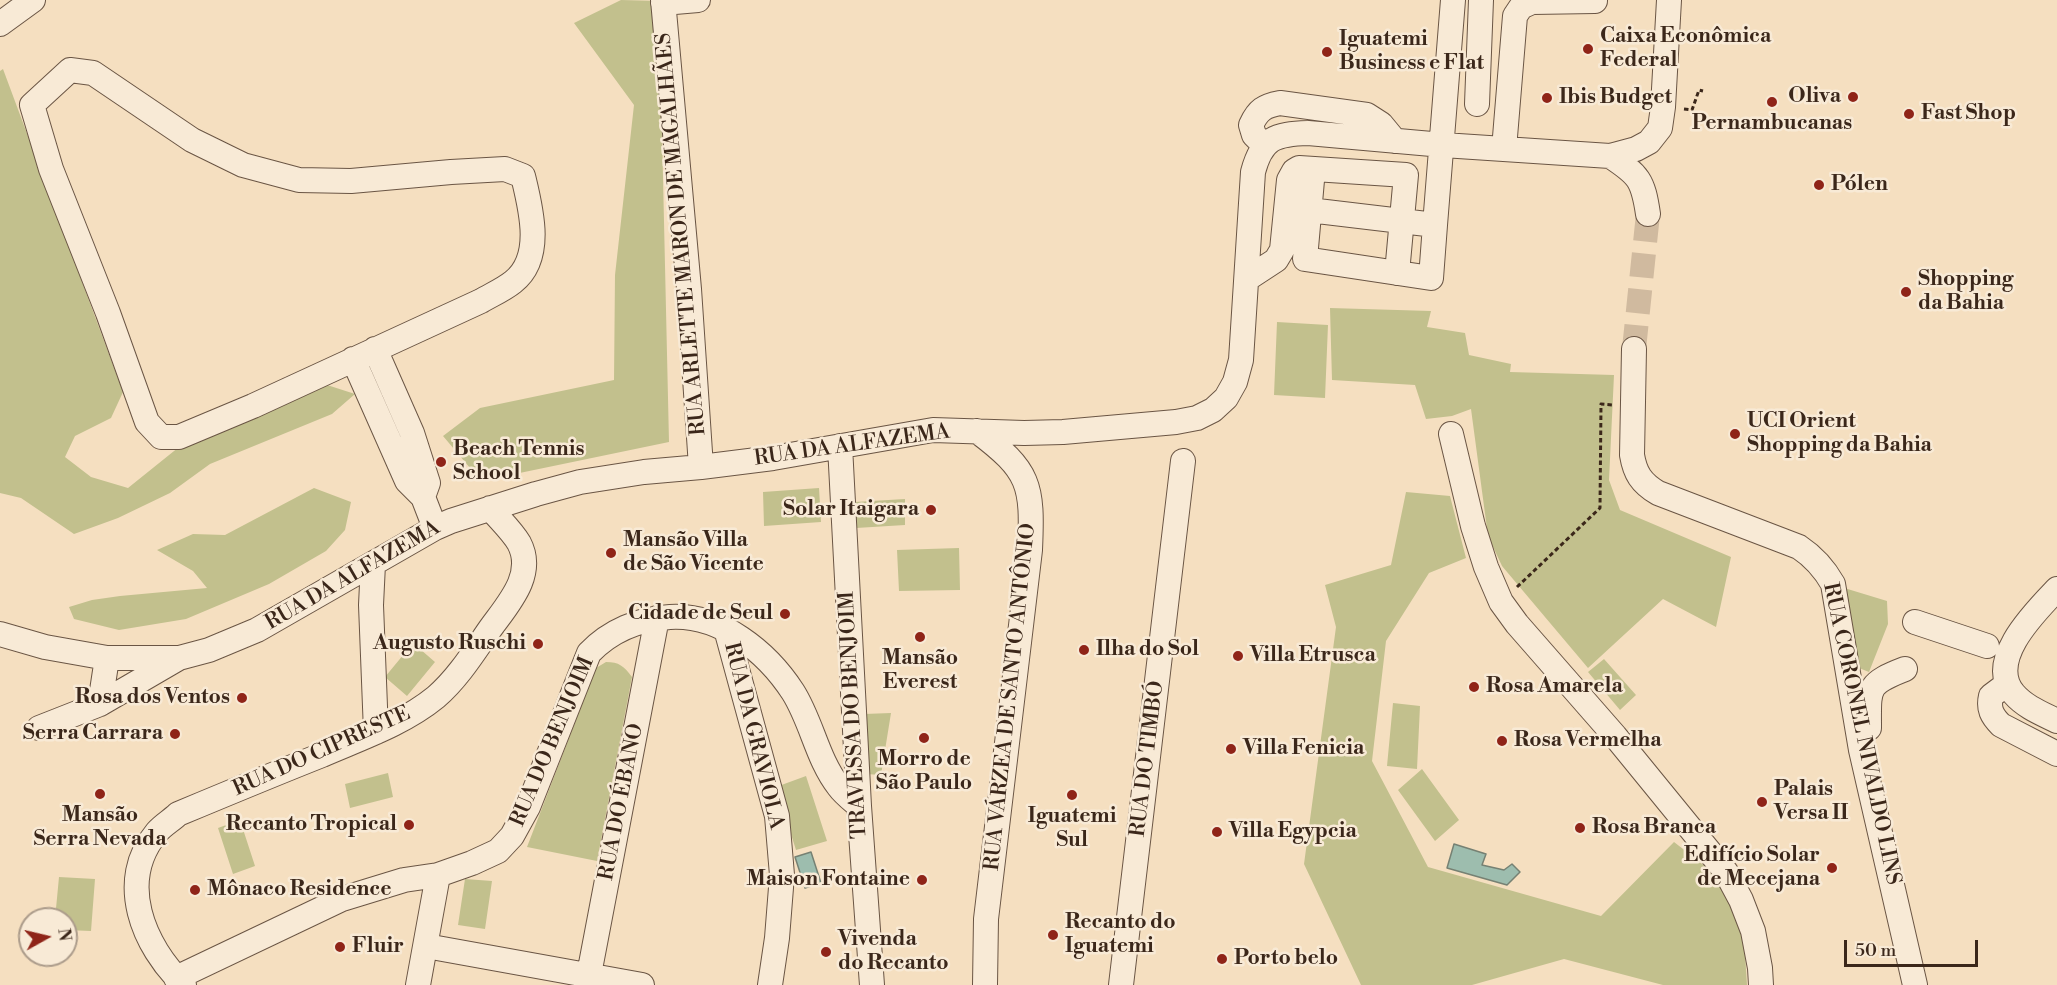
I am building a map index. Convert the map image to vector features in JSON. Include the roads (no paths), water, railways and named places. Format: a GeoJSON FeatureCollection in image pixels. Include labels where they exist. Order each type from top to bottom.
{"type":"FeatureCollection","features":[{"type":"Feature","properties":{"kind":"street"},"geometry":{"type":"LineString","coordinates":[[0,24],[33,0]]}},
{"type":"Feature","properties":{"kind":"street"},"geometry":{"type":"LineString","coordinates":[[663,1],[698,0]]}},
{"type":"Feature","properties":{"kind":"street"},"geometry":{"type":"LineString","coordinates":[[1313,169],[1305,259],[1431,278],[1453,0]]}},
{"type":"Feature","properties":{"kind":"street"},"geometry":{"type":"LineString","coordinates":[[1477,104],[1481,0]]}},
{"type":"Feature","properties":{"kind":"street"},"geometry":{"type":"LineString","coordinates":[[1395,141],[1381,124],[1367,115],[1280,103],[1266,106],[1257,112],[1251,124],[1254,135],[1264,145],[1274,138],[1288,134],[1308,133],[1443,146],[1610,156],[1636,149],[1649,142],[1660,128],[1669,0]]}},
{"type":"Feature","properties":{"kind":"street","name":"RUA ARLETTE MARON DE MAGALHÃES"},"geometry":{"type":"LineString","coordinates":[[663,1],[689,290],[701,467]]}},
{"type":"Feature","properties":{"kind":"street"},"geometry":{"type":"LineString","coordinates":[[1504,148],[1515,16],[1521,7],[1532,2],[1595,1]]}},
{"type":"Feature","properties":{"kind":"street"},"geometry":{"type":"LineString","coordinates":[[70,70],[93,73],[192,140],[243,165],[299,180],[351,182],[451,172],[505,170],[524,177],[531,208],[530,261],[514,282],[480,301],[375,349],[253,406],[179,437],[161,437],[147,422],[108,313],[51,169],[32,105],[70,70]]}},
{"type":"Feature","properties":{"kind":"street","name":"RUA DA ALFAZEMA"},"geometry":{"type":"LineString","coordinates":[[0,634],[45,647],[107,658],[179,658],[209,650],[258,630],[435,528],[490,508],[580,482],[644,472],[773,458],[933,430],[1024,433],[1074,431],[1197,418],[1213,410],[1226,398],[1235,382],[1241,360],[1253,172],[1257,156],[1264,145]]}},
{"type":"Feature","properties":{"kind":"street"},"geometry":{"type":"LineString","coordinates":[[1610,156],[1625,166],[1640,181],[1644,188],[1648,214]]}},
{"type":"Feature","properties":{"kind":"street"},"geometry":{"type":"LineString","coordinates":[[1246,279],[1276,260],[1282,250],[1289,180],[1294,171],[1299,168],[1406,175],[1397,273]]}},
{"type":"Feature","properties":{"kind":"street"},"geometry":{"type":"LineString","coordinates":[[1309,210],[1435,225]]}},
{"type":"Feature","properties":{"kind":"street"},"geometry":{"type":"LineString","coordinates":[[375,349],[412,433],[428,483],[423,497]]}},
{"type":"Feature","properties":{"kind":"street","name":"RUA CORONEL NIVALDO LINS"},"geometry":{"type":"LineString","coordinates":[[1634,349],[1632,454],[1639,478],[1647,487],[1799,547],[1824,568],[1833,584],[1861,750],[1915,985]]}},
{"type":"Feature","properties":{"kind":"street"},"geometry":{"type":"LineString","coordinates":[[353,359],[406,481],[423,497],[435,528]]}},
{"type":"Feature","properties":{"kind":"street","name":"RUA VÁRZEA DE SANTO ANTÔNIO"},"geometry":{"type":"LineString","coordinates":[[977,431],[1001,449],[1018,467],[1029,488],[1031,518],[1030,550],[986,919],[985,985]]}},
{"type":"Feature","properties":{"kind":"street"},"geometry":{"type":"LineString","coordinates":[[1451,434],[1473,526],[1486,567],[1501,602],[1726,872],[1741,900],[1753,931],[1761,985]]}},
{"type":"Feature","properties":{"kind":"street","name":"TRAVESSA DO BENJOIM"},"geometry":{"type":"LineString","coordinates":[[840,446],[859,806],[872,985]]}},
{"type":"Feature","properties":{"kind":"street","name":"RUA DO TIMBÓ"},"geometry":{"type":"LineString","coordinates":[[1121,985],[1183,461]]}},
{"type":"Feature","properties":{"kind":"street","name":"RUA DO CIPRESTE"},"geometry":{"type":"LineString","coordinates":[[180,981],[155,950],[142,924],[136,895],[139,868],[146,849],[157,831],[178,814],[376,732],[414,713],[437,695],[457,675],[518,589],[524,572],[524,558],[519,543],[490,508]]}},
{"type":"Feature","properties":{"kind":"street"},"geometry":{"type":"LineString","coordinates":[[373,564],[371,594],[376,732]]}},
{"type":"Feature","properties":{"kind":"street"},"geometry":{"type":"LineString","coordinates":[[343,582],[359,585],[371,594]]}},
{"type":"Feature","properties":{"kind":"street"},"geometry":{"type":"LineString","coordinates":[[2057,589],[2028,619],[2008,653],[2005,669],[2007,684],[2015,696],[2057,721]]}},
{"type":"Feature","properties":{"kind":"street","name":"RUA DO BENJOIM"},"geometry":{"type":"LineString","coordinates":[[180,981],[342,899],[404,880],[438,875],[472,863],[498,850],[512,836],[528,807],[589,653],[603,639],[623,628],[657,618],[680,617],[706,622],[726,630],[749,644],[773,667],[793,693],[839,787],[859,806]]}},
{"type":"Feature","properties":{"kind":"street","name":"RUA DO ÉBANO"},"geometry":{"type":"LineString","coordinates":[[588,981],[657,618]]}},
{"type":"Feature","properties":{"kind":"street"},"geometry":{"type":"LineString","coordinates":[[1915,622],[1987,646]]}},
{"type":"Feature","properties":{"kind":"street","name":"RUA DA GRAVIOLA"},"geometry":{"type":"LineString","coordinates":[[726,630],[777,816],[782,875],[777,938],[770,985]]}},
{"type":"Feature","properties":{"kind":"street"},"geometry":{"type":"LineString","coordinates":[[100,704],[107,658]]}},
{"type":"Feature","properties":{"kind":"street","name":"RUA DA ALFAZEMA"},"geometry":{"type":"LineString","coordinates":[[39,728],[100,704],[179,658]]}},
{"type":"Feature","properties":{"kind":"street"},"geometry":{"type":"LineString","coordinates":[[1869,782],[1868,697],[1871,689],[1885,677],[1905,669]]}},
{"type":"Feature","properties":{"kind":"street"},"geometry":{"type":"LineString","coordinates":[[2007,684],[1991,696],[1991,711],[1995,719],[2057,754]]}},
{"type":"Feature","properties":{"kind":"street"},"geometry":{"type":"LineString","coordinates":[[418,985],[438,875]]}},
{"type":"Feature","properties":{"kind":"street"},"geometry":{"type":"LineString","coordinates":[[426,946],[588,981],[642,985]]}},
{"type":"Feature","properties":{"kind":"tunnel"},"geometry":{"type":"LineString","coordinates":[[1634,349],[1648,214]]}},
{"type":"Feature","properties":{"kind":"place","name":"Caixa Econômica Federal"},"geometry":{"type":"Point","coordinates":[1588,49]}},
{"type":"Feature","properties":{"kind":"place","name":"Iguatemi Business e Flat"},"geometry":{"type":"Point","coordinates":[1327,52]}},
{"type":"Feature","properties":{"kind":"place","name":"Oliva"},"geometry":{"type":"Point","coordinates":[1853,97]}},
{"type":"Feature","properties":{"kind":"place","name":"Ibis Budget"},"geometry":{"type":"Point","coordinates":[1547,98]}},
{"type":"Feature","properties":{"kind":"place","name":"Pernambucanas"},"geometry":{"type":"Point","coordinates":[1772,102]}},
{"type":"Feature","properties":{"kind":"place","name":"Fast Shop"},"geometry":{"type":"Point","coordinates":[1909,114]}},
{"type":"Feature","properties":{"kind":"place","name":"Pólen"},"geometry":{"type":"Point","coordinates":[1819,185]}},
{"type":"Feature","properties":{"kind":"place","name":"Shopping da Bahia"},"geometry":{"type":"Point","coordinates":[1906,292]}},
{"type":"Feature","properties":{"kind":"place","name":"UCI Orient Shopping da Bahia"},"geometry":{"type":"Point","coordinates":[1735,434]}},
{"type":"Feature","properties":{"kind":"place","name":"Beach Tennis School"},"geometry":{"type":"Point","coordinates":[441,462]}},
{"type":"Feature","properties":{"kind":"place","name":"Solar Itaigara"},"geometry":{"type":"Point","coordinates":[931,510]}},
{"type":"Feature","properties":{"kind":"place","name":"Mansão Villa de São Vicente"},"geometry":{"type":"Point","coordinates":[611,553]}},
{"type":"Feature","properties":{"kind":"place","name":"Cidade de Seul"},"geometry":{"type":"Point","coordinates":[785,614]}},
{"type":"Feature","properties":{"kind":"place","name":"Mansão Everest"},"geometry":{"type":"Point","coordinates":[920,637]}},
{"type":"Feature","properties":{"kind":"place","name":"Augusto Ruschi"},"geometry":{"type":"Point","coordinates":[538,644]}},
{"type":"Feature","properties":{"kind":"place","name":"Ilha do Sol"},"geometry":{"type":"Point","coordinates":[1084,650]}},
{"type":"Feature","properties":{"kind":"place","name":"Villa Etrusca"},"geometry":{"type":"Point","coordinates":[1238,656]}},
{"type":"Feature","properties":{"kind":"place","name":"Rosa Amarela"},"geometry":{"type":"Point","coordinates":[1474,687]}},
{"type":"Feature","properties":{"kind":"place","name":"Rosa dos Ventos"},"geometry":{"type":"Point","coordinates":[242,698]}},
{"type":"Feature","properties":{"kind":"place","name":"Serra Carrara"},"geometry":{"type":"Point","coordinates":[175,734]}},
{"type":"Feature","properties":{"kind":"place","name":"Morro de São Paulo"},"geometry":{"type":"Point","coordinates":[924,738]}},
{"type":"Feature","properties":{"kind":"place","name":"Rosa Vermelha"},"geometry":{"type":"Point","coordinates":[1502,741]}},
{"type":"Feature","properties":{"kind":"place","name":"Villa Fenicia"},"geometry":{"type":"Point","coordinates":[1231,749]}},
{"type":"Feature","properties":{"kind":"place","name":"Mansão Serra Nevada"},"geometry":{"type":"Point","coordinates":[100,794]}},
{"type":"Feature","properties":{"kind":"place","name":"Iguatemi Sul"},"geometry":{"type":"Point","coordinates":[1072,795]}},
{"type":"Feature","properties":{"kind":"place","name":"Palais Versa II"},"geometry":{"type":"Point","coordinates":[1762,802]}},
{"type":"Feature","properties":{"kind":"place","name":"Recanto Tropical"},"geometry":{"type":"Point","coordinates":[409,825]}},
{"type":"Feature","properties":{"kind":"place","name":"Rosa Branca"},"geometry":{"type":"Point","coordinates":[1580,828]}},
{"type":"Feature","properties":{"kind":"place","name":"Villa Egypcia"},"geometry":{"type":"Point","coordinates":[1217,832]}},
{"type":"Feature","properties":{"kind":"place","name":"Edifício Solar de Mecejana"},"geometry":{"type":"Point","coordinates":[1832,868]}},
{"type":"Feature","properties":{"kind":"place","name":"Maison Fontaine"},"geometry":{"type":"Point","coordinates":[922,880]}},
{"type":"Feature","properties":{"kind":"place","name":"Mônaco Residence"},"geometry":{"type":"Point","coordinates":[195,890]}},
{"type":"Feature","properties":{"kind":"place","name":"Recanto do Iguatemi"},"geometry":{"type":"Point","coordinates":[1053,935]}},
{"type":"Feature","properties":{"kind":"place","name":"Fluir"},"geometry":{"type":"Point","coordinates":[340,947]}},
{"type":"Feature","properties":{"kind":"place","name":"Vivenda do Recanto"},"geometry":{"type":"Point","coordinates":[826,952]}},
{"type":"Feature","properties":{"kind":"place","name":"Porto belo"},"geometry":{"type":"Point","coordinates":[1222,959]}}]}
